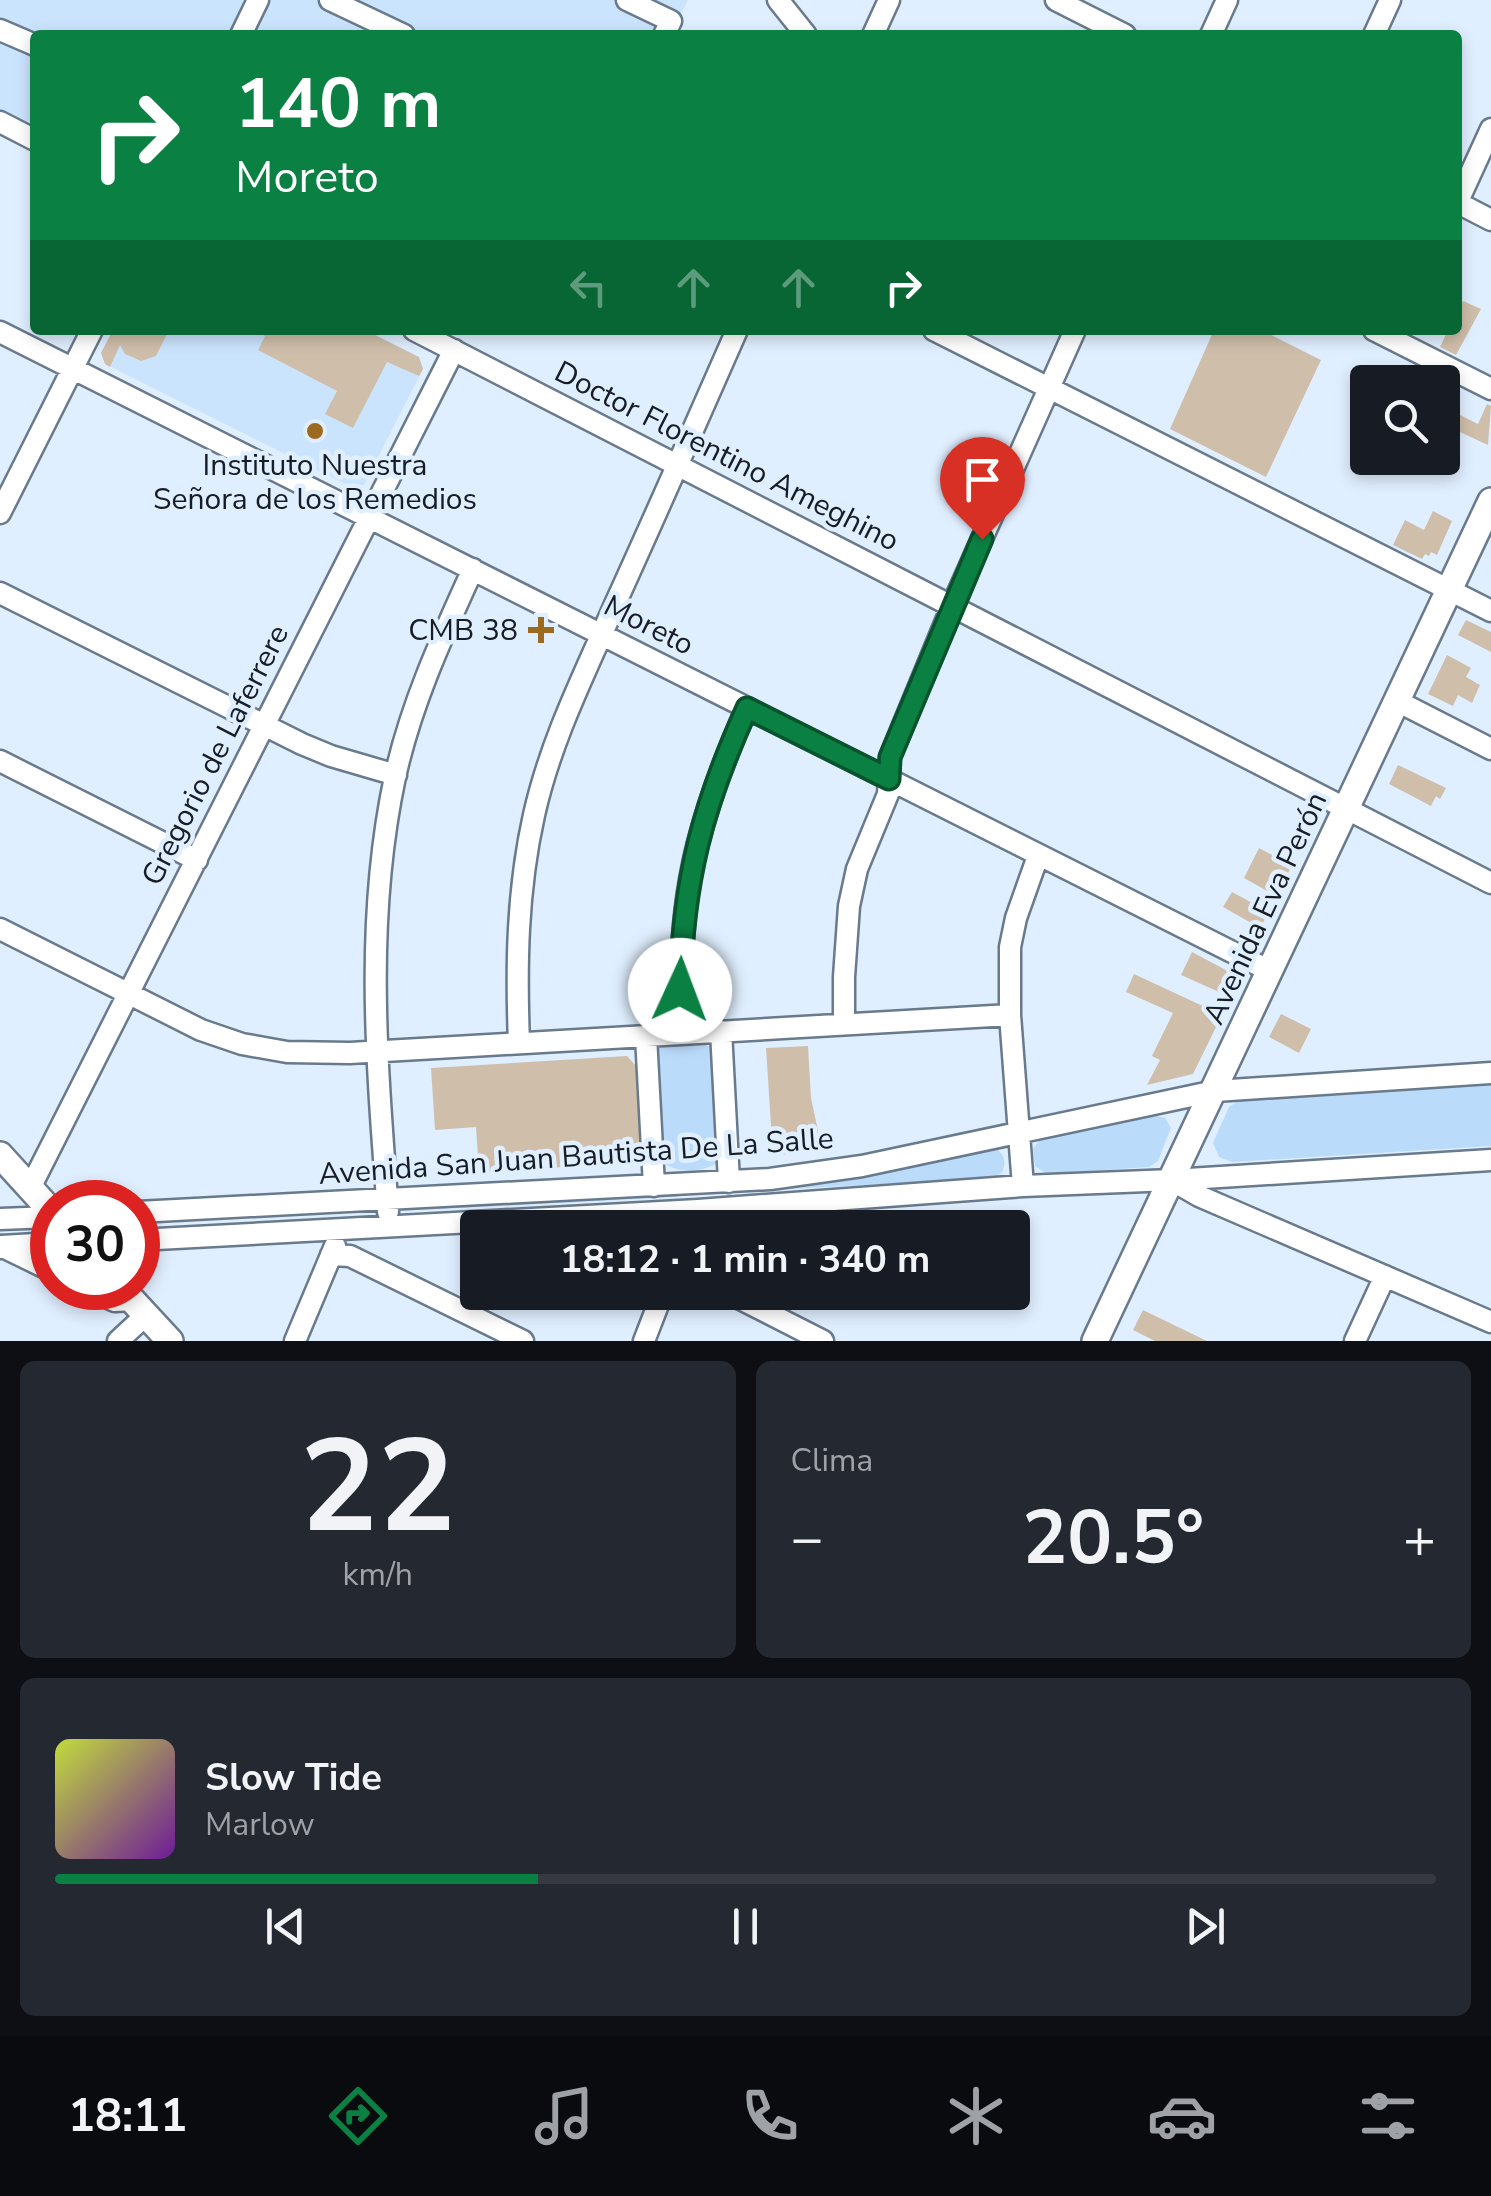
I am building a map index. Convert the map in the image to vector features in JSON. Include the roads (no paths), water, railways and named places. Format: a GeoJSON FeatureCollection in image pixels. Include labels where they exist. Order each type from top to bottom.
{"type":"FeatureCollection","features":[{"type":"Feature","properties":{"kind":"main road","name":"Avenida Eva Perón"},"geometry":{"type":"LineString","coordinates":[[1095,1341],[1491,501]]}},
{"type":"Feature","properties":{"kind":"main road"},"geometry":{"type":"LineString","coordinates":[[0,1155],[30,1188]]}},
{"type":"Feature","properties":{"kind":"main road"},"geometry":{"type":"LineString","coordinates":[[141,1310],[170,1341]]}},
{"type":"Feature","properties":{"kind":"street"},"geometry":{"type":"LineString","coordinates":[[243,30],[258,0]]}},
{"type":"Feature","properties":{"kind":"street"},"geometry":{"type":"LineString","coordinates":[[330,0],[393,30]]}},
{"type":"Feature","properties":{"kind":"street"},"geometry":{"type":"LineString","coordinates":[[627,0],[670,21],[666,30]]}},
{"type":"Feature","properties":{"kind":"street"},"geometry":{"type":"LineString","coordinates":[[778,0],[802,30]]}},
{"type":"Feature","properties":{"kind":"street"},"geometry":{"type":"LineString","coordinates":[[875,30],[889,0]]}},
{"type":"Feature","properties":{"kind":"street"},"geometry":{"type":"LineString","coordinates":[[1056,0],[1115,30]]}},
{"type":"Feature","properties":{"kind":"street"},"geometry":{"type":"LineString","coordinates":[[1212,30],[1227,0]]}},
{"type":"Feature","properties":{"kind":"street"},"geometry":{"type":"LineString","coordinates":[[1376,30],[1390,0]]}},
{"type":"Feature","properties":{"kind":"street"},"geometry":{"type":"LineString","coordinates":[[0,30],[30,44]]}},
{"type":"Feature","properties":{"kind":"street"},"geometry":{"type":"LineString","coordinates":[[0,122],[30,137]]}},
{"type":"Feature","properties":{"kind":"street"},"geometry":{"type":"LineString","coordinates":[[1462,193],[1491,130]]}},
{"type":"Feature","properties":{"kind":"street"},"geometry":{"type":"LineString","coordinates":[[1462,204],[1491,220]]}},
{"type":"Feature","properties":{"kind":"street","name":"Moreto"},"geometry":{"type":"LineString","coordinates":[[0,332],[1270,971]]}},
{"type":"Feature","properties":{"kind":"street"},"geometry":{"type":"LineString","coordinates":[[0,513],[90,335]]}},
{"type":"Feature","properties":{"kind":"street","name":"Doctor Florentino Ameghino"},"geometry":{"type":"LineString","coordinates":[[424,335],[1491,884]]}},
{"type":"Feature","properties":{"kind":"street"},"geometry":{"type":"LineString","coordinates":[[519,1043],[518,936],[534,815],[564,717],[734,335]]}},
{"type":"Feature","properties":{"kind":"street"},"geometry":{"type":"LineString","coordinates":[[944,335],[1229,472],[1491,612]]}},
{"type":"Feature","properties":{"kind":"street"},"geometry":{"type":"LineString","coordinates":[[844,1024],[850,906],[858,870],[888,794],[890,757],[952,606],[1073,335]]}},
{"type":"Feature","properties":{"kind":"street"},"geometry":{"type":"LineString","coordinates":[[1384,335],[1491,389]]}},
{"type":"Feature","properties":{"kind":"street","name":"Gregorio de Laferrere"},"geometry":{"type":"LineString","coordinates":[[34,1180],[454,350]]}},
{"type":"Feature","properties":{"kind":"street"},"geometry":{"type":"LineString","coordinates":[[388,1224],[376,1051],[375,917],[384,839],[396,775],[427,673],[472,569]]}},
{"type":"Feature","properties":{"kind":"street"},"geometry":{"type":"LineString","coordinates":[[0,593],[331,756],[396,775]]}},
{"type":"Feature","properties":{"kind":"street"},"geometry":{"type":"LineString","coordinates":[[1397,701],[1491,750]]}},
{"type":"Feature","properties":{"kind":"street"},"geometry":{"type":"LineString","coordinates":[[683,1034],[682,938],[692,864],[716,776],[747,708]]}},
{"type":"Feature","properties":{"kind":"street"},"geometry":{"type":"LineString","coordinates":[[0,761],[197,860]]}},
{"type":"Feature","properties":{"kind":"street"},"geometry":{"type":"LineString","coordinates":[[1022,1186],[1010,1015],[1012,931],[1038,856]]}},
{"type":"Feature","properties":{"kind":"street"},"geometry":{"type":"LineString","coordinates":[[0,929],[201,1030],[261,1048],[315,1054],[1010,1015]]}},
{"type":"Feature","properties":{"kind":"street"},"geometry":{"type":"LineString","coordinates":[[720,1032],[730,1182]]}},
{"type":"Feature","properties":{"kind":"street"},"geometry":{"type":"LineString","coordinates":[[646,1036],[654,1186]]}},
{"type":"Feature","properties":{"kind":"street","name":"Avenida San Juan Bautista De La Salle"},"geometry":{"type":"LineString","coordinates":[[160,1211],[730,1182],[862,1166],[1215,1091],[1491,1072]]}},
{"type":"Feature","properties":{"kind":"street","name":"Avenida San Juan Bautista De La Salle"},"geometry":{"type":"LineString","coordinates":[[776,1210],[1022,1186],[1491,1160]]}},
{"type":"Feature","properties":{"kind":"street"},"geometry":{"type":"LineString","coordinates":[[1248,1217],[1242,1206],[1243,1194],[1258,1175]]}},
{"type":"Feature","properties":{"kind":"street"},"geometry":{"type":"LineString","coordinates":[[1172,1180],[1491,1322]]}},
{"type":"Feature","properties":{"kind":"street"},"geometry":{"type":"LineString","coordinates":[[695,1210],[697,1184]]}},
{"type":"Feature","properties":{"kind":"street"},"geometry":{"type":"LineString","coordinates":[[296,1341],[355,1201]]}},
{"type":"Feature","properties":{"kind":"street"},"geometry":{"type":"LineString","coordinates":[[0,1219],[30,1217]]}},
{"type":"Feature","properties":{"kind":"street","name":"Avenida San Juan Bautista De La Salle"},"geometry":{"type":"LineString","coordinates":[[160,1239],[460,1220]]}},
{"type":"Feature","properties":{"kind":"street"},"geometry":{"type":"LineString","coordinates":[[358,1260],[355,1239],[366,1226]]}},
{"type":"Feature","properties":{"kind":"street"},"geometry":{"type":"LineString","coordinates":[[0,1246],[30,1245]]}},
{"type":"Feature","properties":{"kind":"street"},"geometry":{"type":"LineString","coordinates":[[0,1246],[30,1260]]}},
{"type":"Feature","properties":{"kind":"street"},"geometry":{"type":"LineString","coordinates":[[332,1255],[358,1260],[523,1341]]}},
{"type":"Feature","properties":{"kind":"street"},"geometry":{"type":"LineString","coordinates":[[1355,1341],[1384,1276]]}},
{"type":"Feature","properties":{"kind":"street"},"geometry":{"type":"LineString","coordinates":[[118,1341],[130,1310]]}},
{"type":"Feature","properties":{"kind":"street"},"geometry":{"type":"LineString","coordinates":[[644,1341],[656,1310]]}},
{"type":"Feature","properties":{"kind":"street"},"geometry":{"type":"LineString","coordinates":[[762,1310],[823,1341]]}},
{"type":"Feature","properties":{"kind":"place","name":"Instituto Nuestra Señora de los Remedios"},"geometry":{"type":"Point","coordinates":[315,431]}},
{"type":"Feature","properties":{"kind":"place","name":"CMB 38"},"geometry":{"type":"Point","coordinates":[541,630]}}]}
